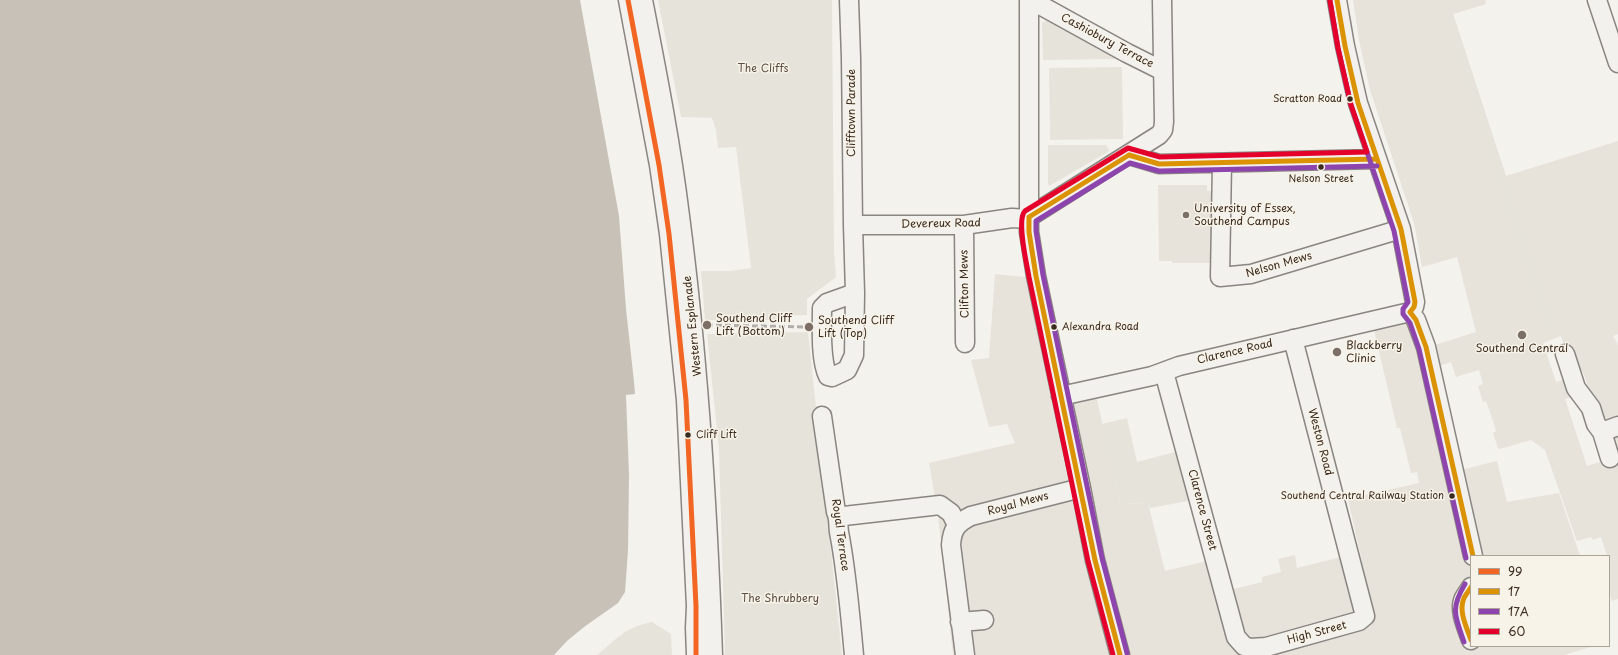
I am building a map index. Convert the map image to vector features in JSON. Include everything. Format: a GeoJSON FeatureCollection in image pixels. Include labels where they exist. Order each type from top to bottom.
{"type":"FeatureCollection","features":[{"type":"Feature","properties":{"kind":"street","name":"Western Esplanade"},"geometry":{"type":"LineString","coordinates":[[628,0],[659,165],[671,250],[686,400],[696,606],[696,655]]}},
{"type":"Feature","properties":{"kind":"street","name":"Western Esplanade"},"geometry":{"type":"LineString","coordinates":[[643,0],[664,108],[680,214],[694,332],[700,401],[713,655]]}},
{"type":"Feature","properties":{"kind":"street","name":"Clifftown Parade"},"geometry":{"type":"LineString","coordinates":[[849,0],[855,293]]}},
{"type":"Feature","properties":{"kind":"street","name":"Cashiobury Terrace"},"geometry":{"type":"LineString","coordinates":[[1030,0],[1163,71]]}},
{"type":"Feature","properties":{"kind":"street"},"geometry":{"type":"LineString","coordinates":[[1030,0],[1029,232],[1036,276],[1095,560],[1120,655]]}},
{"type":"Feature","properties":{"kind":"street"},"geometry":{"type":"LineString","coordinates":[[1029,218],[1159,136],[1163,130],[1162,0]]}},
{"type":"Feature","properties":{"kind":"street"},"geometry":{"type":"LineString","coordinates":[[1337,0],[1345,46],[1358,103],[1401,229],[1415,302],[1414,307],[1410,312],[1416,320],[1426,347],[1473,555]]}},
{"type":"Feature","properties":{"kind":"street"},"geometry":{"type":"LineString","coordinates":[[1597,0],[1618,63]]}},
{"type":"Feature","properties":{"kind":"street"},"geometry":{"type":"LineString","coordinates":[[1129,155],[1158,164],[1377,159]]}},
{"type":"Feature","properties":{"kind":"street","name":"Nelson Mews"},"geometry":{"type":"LineString","coordinates":[[1222,162],[1220,277],[1251,274],[1401,229]]}},
{"type":"Feature","properties":{"kind":"street","name":"Devereux Road"},"geometry":{"type":"LineString","coordinates":[[853,225],[964,225],[1012,218],[1029,218]]}},
{"type":"Feature","properties":{"kind":"street","name":"Clifton Mews"},"geometry":{"type":"LineString","coordinates":[[964,225],[965,343]]}},
{"type":"Feature","properties":{"kind":"street","name":"Clarence Road"},"geometry":{"type":"LineString","coordinates":[[1061,396],[1152,376],[1180,366],[1410,312]]}},
{"type":"Feature","properties":{"kind":"street","name":"Weston Road"},"geometry":{"type":"LineString","coordinates":[[1292,339],[1365,616]]}},
{"type":"Feature","properties":{"kind":"street"},"geometry":{"type":"LineString","coordinates":[[1565,354],[1576,388],[1591,408],[1596,424],[1610,429],[1610,458]]}},
{"type":"Feature","properties":{"kind":"street","name":"Clarence Street"},"geometry":{"type":"LineString","coordinates":[[1164,372],[1236,637],[1244,646]]}},
{"type":"Feature","properties":{"kind":"street","name":"Royal Terrace"},"geometry":{"type":"LineString","coordinates":[[822,416],[836,512],[839,518],[838,528],[843,552],[854,655]]}},
{"type":"Feature","properties":{"kind":"street","name":"Royal Mews"},"geometry":{"type":"LineString","coordinates":[[957,525],[971,516],[1081,488]]}},
{"type":"Feature","properties":{"kind":"street"},"geometry":{"type":"LineString","coordinates":[[839,518],[844,516],[940,505],[950,513],[957,525],[952,534],[952,545],[965,655]]}},
{"type":"Feature","properties":{"kind":"street"},"geometry":{"type":"LineString","coordinates":[[1470,589],[1462,604],[1470,637]]}},
{"type":"Feature","properties":{"kind":"street","name":"High Street"},"geometry":{"type":"LineString","coordinates":[[1244,646],[1250,648],[1266,647],[1359,621],[1365,616]]}},
{"type":"Feature","properties":{"kind":"street"},"geometry":{"type":"LineString","coordinates":[[960,622],[984,620]]}},
{"type":"Feature","properties":{"kind":"shaded area"},"geometry":{"type":"Polygon","coordinates":[[[0,0],[580,0],[619,216],[626,309],[635,394],[626,395],[629,476],[628,550],[625,592],[618,603],[584,627],[567,641],[554,655],[0,655],[0,0]]]}},
{"type":"Feature","properties":{"kind":"shaded area"},"geometry":{"type":"Polygon","coordinates":[[[1353,0],[1485,0],[1486,4],[1453,14],[1506,176],[1618,141],[1618,334],[1613,336],[1618,345],[1618,416],[1599,423],[1584,374],[1568,356],[1561,336],[1543,343],[1556,382],[1567,379],[1571,397],[1565,399],[1587,466],[1603,461],[1598,445],[1618,437],[1618,599],[1612,601],[1610,595],[1610,555],[1607,555],[1601,537],[1593,540],[1591,537],[1577,541],[1545,450],[1531,440],[1500,449],[1498,448],[1493,433],[1496,431],[1493,421],[1486,401],[1483,402],[1478,386],[1483,384],[1479,370],[1456,377],[1451,362],[1439,366],[1435,345],[1476,332],[1457,257],[1422,267],[1414,223],[1370,90],[1359,40],[1353,0]]]}},
{"type":"Feature","properties":{"kind":"shaded area","name":"University of Essex, Southend Campus"},"geometry":{"type":"Polygon","coordinates":[[[1158,185],[1207,185],[1207,191],[1214,191],[1215,263],[1172,263],[1172,261],[1159,261],[1158,185]]]}},
{"type":"Feature","properties":{"kind":"shaded area"},"geometry":{"type":"Polygon","coordinates":[[[995,274],[1025,277],[1054,402],[1096,395],[1120,504],[1148,503],[1165,571],[1207,561],[1218,593],[1262,582],[1262,577],[1281,572],[1278,559],[1295,555],[1297,568],[1341,557],[1343,565],[1362,561],[1348,499],[1419,483],[1417,472],[1411,473],[1400,428],[1397,428],[1374,330],[1412,322],[1445,474],[1497,461],[1507,502],[1559,493],[1580,555],[1470,555],[1470,647],[1591,647],[1564,655],[953,655],[938,515],[929,463],[1015,443],[1007,424],[989,427],[971,360],[989,358],[995,274]]]}},
{"type":"Feature","properties":{"kind":"green space","name":"The Cliffs"},"geometry":{"type":"Polygon","coordinates":[[[658,0],[832,0],[834,251],[836,277],[807,299],[807,315],[779,316],[775,320],[705,320],[701,271],[730,271],[751,268],[736,147],[718,148],[716,130],[712,118],[681,117],[658,0]]]}},
{"type":"Feature","properties":{"kind":"green space"},"geometry":{"type":"Polygon","coordinates":[[[1453,14],[1554,323],[1545,327],[1453,39],[1456,37],[1448,15],[1453,14]]]}},
{"type":"Feature","properties":{"kind":"green space"},"geometry":{"type":"Polygon","coordinates":[[[1047,20],[1117,59],[1043,60],[1042,23],[1047,20]]]}},
{"type":"Feature","properties":{"kind":"green space"},"geometry":{"type":"Polygon","coordinates":[[[1122,67],[1123,139],[1050,140],[1049,68],[1122,67]]]}},
{"type":"Feature","properties":{"kind":"green space"},"geometry":{"type":"Polygon","coordinates":[[[1048,145],[1106,145],[1109,149],[1108,152],[1049,186],[1048,145]]]}},
{"type":"Feature","properties":{"kind":"green space","name":"The Shrubbery"},"geometry":{"type":"Polygon","coordinates":[[[808,332],[842,655],[725,655],[719,450],[707,334],[808,332]]]}},
{"type":"Feature","properties":{"kind":"green space"},"geometry":{"type":"Polygon","coordinates":[[[1127,418],[1137,462],[1179,451],[1193,500],[1150,508],[1147,503],[1120,504],[1102,424],[1127,418]]]}},
{"type":"Feature","properties":{"kind":"green space"},"geometry":{"type":"Polygon","coordinates":[[[652,622],[671,634],[672,655],[597,655],[628,630],[652,622]]]}},
{"type":"Feature","properties":{"kind":"railway"},"geometry":{"type":"LineString","coordinates":[[707,325],[809,327]]}},
{"type":"Feature","properties":{"kind":"transit line","name":"99"},"geometry":{"type":"LineString","coordinates":[[628,0],[659,165],[669,234],[686,400],[696,606],[696,655]]}},
{"type":"Feature","properties":{"kind":"transit line","name":"17"},"geometry":{"type":"LineString","coordinates":[[1337,0],[1345,46],[1358,103],[1401,229],[1415,302],[1414,307],[1410,312]]}},
{"type":"Feature","properties":{"kind":"transit line","name":"17A"},"geometry":{"type":"LineString","coordinates":[[1330,1],[1338,48],[1351,105],[1394,231],[1408,302],[1403,309],[1403,314],[1410,323],[1419,349],[1466,558]]}},
{"type":"Feature","properties":{"kind":"transit line","name":"60"},"geometry":{"type":"LineString","coordinates":[[1113,655],[1088,561],[1024,253],[1022,232],[1023,216],[1025,211],[1128,148],[1160,157],[1367,152],[1351,105],[1338,48],[1330,1]]}},
{"type":"Feature","properties":{"kind":"transit line","name":"17"},"geometry":{"type":"LineString","coordinates":[[1129,155],[1159,164],[1377,159]]}},
{"type":"Feature","properties":{"kind":"transit line","name":"17"},"geometry":{"type":"LineString","coordinates":[[1029,217],[1129,155]]}},
{"type":"Feature","properties":{"kind":"transit line","name":"17A"},"geometry":{"type":"LineString","coordinates":[[1127,653],[1102,558],[1043,275],[1036,231],[1036,221],[1130,163],[1159,171],[1377,166]]}},
{"type":"Feature","properties":{"kind":"transit line","name":"17"},"geometry":{"type":"LineString","coordinates":[[1029,217],[1029,232],[1036,276],[1095,560],[1120,655]]}},
{"type":"Feature","properties":{"kind":"transit line","name":"17"},"geometry":{"type":"LineString","coordinates":[[1410,312],[1416,320],[1426,347],[1473,555]]}},
{"type":"Feature","properties":{"kind":"transit line","name":"17A"},"geometry":{"type":"LineString","coordinates":[[1464,642],[1456,619],[1456,606],[1457,600],[1465,584]]}},
{"type":"Feature","properties":{"kind":"transit line","name":"17"},"geometry":{"type":"LineString","coordinates":[[1470,589],[1462,603],[1464,619],[1470,637]]}},
{"type":"Feature","properties":{"kind":"place","name":"Scratton Road"},"geometry":{"type":"Point","coordinates":[1350,99]}},
{"type":"Feature","properties":{"kind":"place","name":"Nelson Street"},"geometry":{"type":"Point","coordinates":[1321,167]}},
{"type":"Feature","properties":{"kind":"place","name":"University of Essex, Southend Campus"},"geometry":{"type":"Point","coordinates":[1186,215]}},
{"type":"Feature","properties":{"kind":"place","name":"Southend Cliff Lift (Bottom)"},"geometry":{"type":"Point","coordinates":[707,325]}},
{"type":"Feature","properties":{"kind":"place","name":"Southend Cliff Lift (Top)"},"geometry":{"type":"Point","coordinates":[809,327]}},
{"type":"Feature","properties":{"kind":"place","name":"Alexandra Road"},"geometry":{"type":"Point","coordinates":[1054,327]}},
{"type":"Feature","properties":{"kind":"place","name":"Southend Central"},"geometry":{"type":"Point","coordinates":[1522,335]}},
{"type":"Feature","properties":{"kind":"place","name":"Blackberry Clinic"},"geometry":{"type":"Point","coordinates":[1337,352]}},
{"type":"Feature","properties":{"kind":"place","name":"Cliff Lift"},"geometry":{"type":"Point","coordinates":[688,435]}},
{"type":"Feature","properties":{"kind":"place","name":"Southend Central Railway Station"},"geometry":{"type":"Point","coordinates":[1452,496]}}]}
